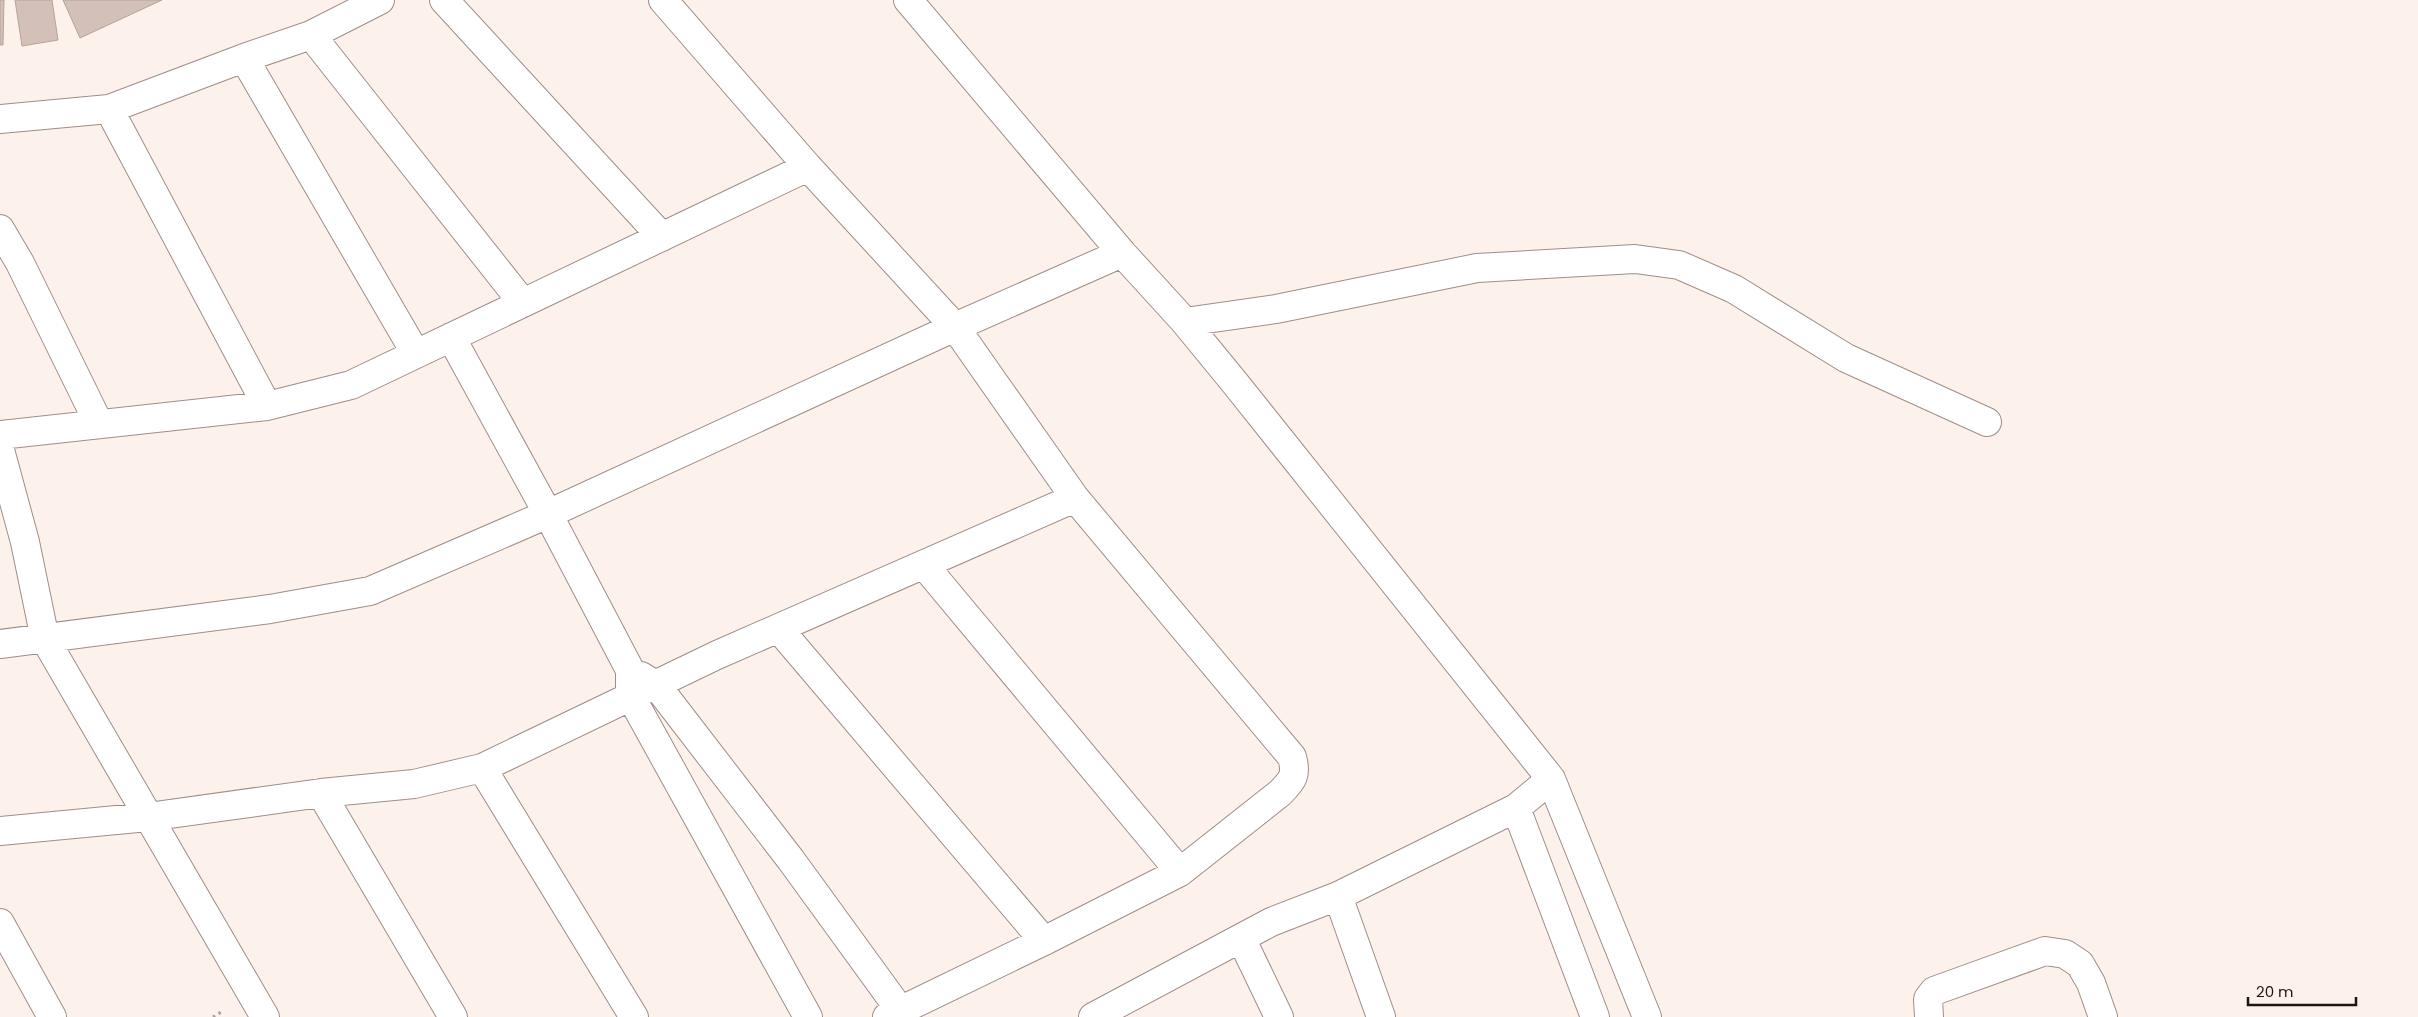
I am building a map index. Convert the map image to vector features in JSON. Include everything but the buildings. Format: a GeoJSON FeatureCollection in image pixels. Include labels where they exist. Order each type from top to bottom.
{"type":"FeatureCollection","features":[{"type":"Feature","properties":{"kind":"street"},"geometry":{"type":"LineString","coordinates":[[0,119],[110,109],[244,58],[311,35],[380,0]]}},
{"type":"Feature","properties":{"kind":"street"},"geometry":{"type":"LineString","coordinates":[[444,0],[662,237]]}},
{"type":"Feature","properties":{"kind":"street"},"geometry":{"type":"LineString","coordinates":[[657,686],[791,860],[894,1013],[1044,941],[1180,872],[1280,793],[1290,782],[1296,770],[1292,757],[1075,498],[955,327],[808,168],[663,0]]}},
{"type":"Feature","properties":{"kind":"street"},"geometry":{"type":"LineString","coordinates":[[908,0],[1122,253],[1185,322],[1289,448],[1551,779],[1647,1017]]}},
{"type":"Feature","properties":{"kind":"street"},"geometry":{"type":"LineString","coordinates":[[311,35],[523,303]]}},
{"type":"Feature","properties":{"kind":"street"},"geometry":{"type":"LineString","coordinates":[[244,58],[416,354]]}},
{"type":"Feature","properties":{"kind":"street"},"geometry":{"type":"LineString","coordinates":[[110,109],[267,406]]}},
{"type":"Feature","properties":{"kind":"street"},"geometry":{"type":"LineString","coordinates":[[0,436],[267,406],[351,385],[808,168]]}},
{"type":"Feature","properties":{"kind":"street"},"geometry":{"type":"LineString","coordinates":[[0,229],[10,264],[99,424]]}},
{"type":"Feature","properties":{"kind":"street"},"geometry":{"type":"LineString","coordinates":[[0,644],[270,609],[370,591],[548,514],[955,327],[1122,253]]}},
{"type":"Feature","properties":{"kind":"street"},"geometry":{"type":"LineString","coordinates":[[1185,322],[1276,309],[1477,268],[1635,259],[1679,265],[1734,288],[1846,358],[1988,422]]}},
{"type":"Feature","properties":{"kind":"street"},"geometry":{"type":"LineString","coordinates":[[451,337],[548,514],[630,682],[808,1017]]}},
{"type":"Feature","properties":{"kind":"street"},"geometry":{"type":"LineString","coordinates":[[0,450],[25,542],[45,639],[265,1017]]}},
{"type":"Feature","properties":{"kind":"street"},"geometry":{"type":"LineString","coordinates":[[0,830],[148,817],[321,793],[414,784],[482,768],[630,682],[657,686],[717,655],[1075,498]]}},
{"type":"Feature","properties":{"kind":"street"},"geometry":{"type":"LineString","coordinates":[[924,565],[1180,872]]}},
{"type":"Feature","properties":{"kind":"street"},"geometry":{"type":"LineString","coordinates":[[779,629],[1044,941]]}},
{"type":"Feature","properties":{"kind":"street"},"geometry":{"type":"LineString","coordinates":[[482,768],[634,1017]]}},
{"type":"Feature","properties":{"kind":"street"},"geometry":{"type":"LineString","coordinates":[[1093,1017],[1271,922],[1338,896],[1516,808],[1551,779]]}},
{"type":"Feature","properties":{"kind":"street"},"geometry":{"type":"LineString","coordinates":[[321,793],[453,1017]]}},
{"type":"Feature","properties":{"kind":"street"},"geometry":{"type":"LineString","coordinates":[[1516,808],[1594,1017]]}},
{"type":"Feature","properties":{"kind":"street"},"geometry":{"type":"LineString","coordinates":[[1338,896],[1381,1017]]}},
{"type":"Feature","properties":{"kind":"street"},"geometry":{"type":"LineString","coordinates":[[0,923],[52,1017]]}},
{"type":"Feature","properties":{"kind":"street"},"geometry":{"type":"LineString","coordinates":[[1241,938],[1280,1017]]}},
{"type":"Feature","properties":{"kind":"street"},"geometry":{"type":"LineString","coordinates":[[1930,1017],[1928,1000],[1934,991],[2045,951],[2065,954],[2080,964],[2091,983],[2103,1017]]}}]}
